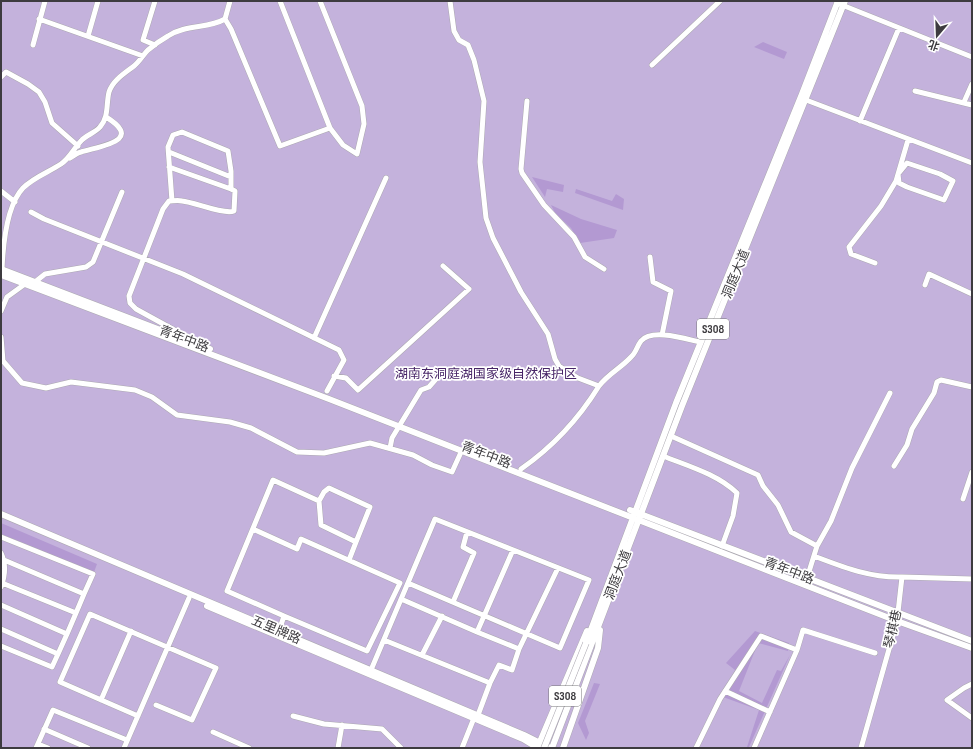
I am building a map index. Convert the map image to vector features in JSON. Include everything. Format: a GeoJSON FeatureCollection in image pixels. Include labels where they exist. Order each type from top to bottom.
{"type":"FeatureCollection","features":[{"type":"Feature","properties":{"kind":"main road","name":"洞庭大道"},"geometry":{"type":"LineString","coordinates":[[551,748],[602,618],[676,403],[802,94],[837,2]]}},
{"type":"Feature","properties":{"kind":"main road","name":"洞庭大道"},"geometry":{"type":"LineString","coordinates":[[539,746],[586,643],[595,617],[663,456],[844,3]]}},
{"type":"Feature","properties":{"kind":"main road","name":"青年中路"},"geometry":{"type":"LineString","coordinates":[[1,271],[35,282],[400,424],[521,469],[897,621],[972,648]]}},
{"type":"Feature","properties":{"kind":"main road"},"geometry":{"type":"LineString","coordinates":[[1,271],[25,284],[400,424],[462,450],[638,516]]}},
{"type":"Feature","properties":{"kind":"main road","name":"五里牌路"},"geometry":{"type":"LineString","coordinates":[[1,514],[371,670],[539,746],[551,748]]}},
{"type":"Feature","properties":{"kind":"main road","name":"青年中路"},"geometry":{"type":"LineString","coordinates":[[638,516],[722,546],[972,641]]}},
{"type":"Feature","properties":{"kind":"main road","name":"五里牌路"},"geometry":{"type":"LineString","coordinates":[[1,519],[476,717],[524,735],[539,746]]}},
{"type":"Feature","properties":{"kind":"main road"},"geometry":{"type":"LineString","coordinates":[[539,746],[582,638],[595,617]]}},
{"type":"Feature","properties":{"kind":"main road"},"geometry":{"type":"LineString","coordinates":[[563,748],[598,648],[602,618]]}},
{"type":"Feature","properties":{"kind":"street"},"geometry":{"type":"LineString","coordinates":[[33,45],[45,1]]}},
{"type":"Feature","properties":{"kind":"street"},"geometry":{"type":"LineString","coordinates":[[88,36],[98,1]]}},
{"type":"Feature","properties":{"kind":"street"},"geometry":{"type":"LineString","coordinates":[[155,1],[143,40],[155,45]]}},
{"type":"Feature","properties":{"kind":"street"},"geometry":{"type":"LineString","coordinates":[[65,160],[78,146],[81,140],[101,126],[106,116],[109,92],[114,84],[143,56],[155,45],[170,35],[189,26],[219,22],[225,18],[230,1]]}},
{"type":"Feature","properties":{"kind":"street"},"geometry":{"type":"LineString","coordinates":[[280,1],[330,128],[343,145],[357,154],[364,124],[362,106],[320,1]]}},
{"type":"Feature","properties":{"kind":"street"},"geometry":{"type":"LineString","coordinates":[[450,1],[454,31],[459,40],[468,47],[484,101],[480,162],[486,218],[491,232],[521,292],[548,334],[555,359],[559,366],[578,378],[599,386]]}},
{"type":"Feature","properties":{"kind":"street"},"geometry":{"type":"LineString","coordinates":[[652,65],[720,1]]}},
{"type":"Feature","properties":{"kind":"street"},"geometry":{"type":"LineString","coordinates":[[837,2],[844,3],[899,28],[972,57]]}},
{"type":"Feature","properties":{"kind":"street"},"geometry":{"type":"LineString","coordinates":[[225,18],[232,29],[280,146],[330,128]]}},
{"type":"Feature","properties":{"kind":"street"},"geometry":{"type":"LineString","coordinates":[[39,19],[143,56]]}},
{"type":"Feature","properties":{"kind":"street"},"geometry":{"type":"LineString","coordinates":[[860,121],[899,28]]}},
{"type":"Feature","properties":{"kind":"street"},"geometry":{"type":"LineString","coordinates":[[1,77],[6,72],[12,74],[39,92],[46,102],[52,122],[78,146]]}},
{"type":"Feature","properties":{"kind":"street"},"geometry":{"type":"LineString","coordinates":[[964,102],[972,84]]}},
{"type":"Feature","properties":{"kind":"street"},"geometry":{"type":"LineString","coordinates":[[916,91],[972,105]]}},
{"type":"Feature","properties":{"kind":"street"},"geometry":{"type":"LineString","coordinates":[[806,100],[908,140],[972,163]]}},
{"type":"Feature","properties":{"kind":"street"},"geometry":{"type":"LineString","coordinates":[[527,101],[521,169],[522,173],[544,205],[574,237],[585,256],[604,270]]}},
{"type":"Feature","properties":{"kind":"street"},"geometry":{"type":"LineString","coordinates":[[1,271],[6,229],[15,202],[23,189],[65,160],[81,152],[95,150],[117,141],[121,136],[120,129],[106,116]]}},
{"type":"Feature","properties":{"kind":"street"},"geometry":{"type":"LineString","coordinates":[[172,201],[168,148],[173,135],[182,132],[228,151],[231,189]]}},
{"type":"Feature","properties":{"kind":"street"},"geometry":{"type":"LineString","coordinates":[[875,263],[851,254],[849,247],[881,206],[896,181],[908,140]]}},
{"type":"Feature","properties":{"kind":"street"},"geometry":{"type":"LineString","coordinates":[[168,152],[231,177]]}},
{"type":"Feature","properties":{"kind":"street"},"geometry":{"type":"LineString","coordinates":[[907,163],[940,174],[953,181],[944,200],[907,187],[900,183],[898,174],[907,163]]}},
{"type":"Feature","properties":{"kind":"street"},"geometry":{"type":"LineString","coordinates":[[169,166],[235,191],[234,211],[230,212],[219,209],[211,209],[180,200],[169,202],[162,209],[129,296],[130,303],[136,309],[187,337],[187,340]]}},
{"type":"Feature","properties":{"kind":"street"},"geometry":{"type":"LineString","coordinates":[[314,338],[386,178]]}},
{"type":"Feature","properties":{"kind":"street"},"geometry":{"type":"LineString","coordinates":[[1,191],[15,202]]}},
{"type":"Feature","properties":{"kind":"street"},"geometry":{"type":"LineString","coordinates":[[35,282],[45,274],[86,267],[93,262],[122,192]]}},
{"type":"Feature","properties":{"kind":"street"},"geometry":{"type":"LineString","coordinates":[[31,212],[44,219],[183,274],[339,350],[344,360],[327,390]]}},
{"type":"Feature","properties":{"kind":"street"},"geometry":{"type":"LineString","coordinates":[[650,257],[653,282],[671,291],[662,335]]}},
{"type":"Feature","properties":{"kind":"street"},"geometry":{"type":"LineString","coordinates":[[334,376],[346,378],[358,390],[469,290],[443,266]]}},
{"type":"Feature","properties":{"kind":"street"},"geometry":{"type":"LineString","coordinates":[[925,284],[929,274],[972,294]]}},
{"type":"Feature","properties":{"kind":"street"},"geometry":{"type":"LineString","coordinates":[[1,312],[7,297],[25,284]]}},
{"type":"Feature","properties":{"kind":"street"},"geometry":{"type":"LineString","coordinates":[[521,469],[541,455],[563,436],[584,411],[604,379],[632,357],[640,341],[647,336],[662,335],[700,342]]}},
{"type":"Feature","properties":{"kind":"street"},"geometry":{"type":"LineString","coordinates":[[1,337],[3,361],[22,383],[46,388],[71,382],[135,390],[152,397],[177,415],[223,421],[251,428],[297,452],[324,453],[370,443],[413,455],[432,465],[452,472],[462,450]]}},
{"type":"Feature","properties":{"kind":"street"},"geometry":{"type":"LineString","coordinates":[[390,448],[392,438],[421,390],[428,387],[436,379]]}},
{"type":"Feature","properties":{"kind":"street"},"geometry":{"type":"LineString","coordinates":[[894,466],[906,445],[912,429],[934,393],[937,382],[941,380],[972,387]]}},
{"type":"Feature","properties":{"kind":"street"},"geometry":{"type":"LineString","coordinates":[[807,578],[817,546],[831,521],[852,468],[890,393]]}},
{"type":"Feature","properties":{"kind":"street"},"geometry":{"type":"LineString","coordinates":[[671,436],[758,475],[763,486],[778,505],[791,532],[817,546]]}},
{"type":"Feature","properties":{"kind":"street"},"geometry":{"type":"LineString","coordinates":[[663,456],[718,479],[730,486],[736,493],[733,516],[722,546]]}},
{"type":"Feature","properties":{"kind":"street"},"geometry":{"type":"LineString","coordinates":[[963,499],[972,472]]}},
{"type":"Feature","properties":{"kind":"street"},"geometry":{"type":"LineString","coordinates":[[253,529],[297,549],[301,539],[400,583],[367,651],[227,591],[273,480],[318,502]]}},
{"type":"Feature","properties":{"kind":"street"},"geometry":{"type":"LineString","coordinates":[[349,560],[356,542],[370,506],[330,488],[324,492],[318,502],[321,525],[356,542]]}},
{"type":"Feature","properties":{"kind":"street"},"geometry":{"type":"LineString","coordinates":[[371,670],[435,519],[589,580],[560,648],[408,583]]}},
{"type":"Feature","properties":{"kind":"street"},"geometry":{"type":"LineString","coordinates":[[453,602],[474,552],[463,547],[467,532]]}},
{"type":"Feature","properties":{"kind":"street"},"geometry":{"type":"LineString","coordinates":[[1,537],[93,574],[52,667],[1,646]]}},
{"type":"Feature","properties":{"kind":"street"},"geometry":{"type":"LineString","coordinates":[[477,632],[513,550]]}},
{"type":"Feature","properties":{"kind":"street"},"geometry":{"type":"LineString","coordinates":[[1,553],[4,560],[4,577],[2,585],[76,613]]}},
{"type":"Feature","properties":{"kind":"street"},"geometry":{"type":"LineString","coordinates":[[814,556],[869,575],[885,578],[972,579]]}},
{"type":"Feature","properties":{"kind":"street"},"geometry":{"type":"LineString","coordinates":[[4,560],[84,594]]}},
{"type":"Feature","properties":{"kind":"street"},"geometry":{"type":"LineString","coordinates":[[462,748],[499,665],[512,670],[519,649],[558,568]]}},
{"type":"Feature","properties":{"kind":"street","name":"琴棋巷"},"geometry":{"type":"LineString","coordinates":[[862,748],[897,621],[902,577]]}},
{"type":"Feature","properties":{"kind":"street"},"geometry":{"type":"LineString","coordinates":[[124,748],[169,648],[189,598]]}},
{"type":"Feature","properties":{"kind":"street"},"geometry":{"type":"LineString","coordinates":[[401,599],[519,649]]}},
{"type":"Feature","properties":{"kind":"street"},"geometry":{"type":"LineString","coordinates":[[1,605],[67,634]]}},
{"type":"Feature","properties":{"kind":"street"},"geometry":{"type":"LineString","coordinates":[[138,716],[60,682],[90,614],[216,668],[192,720],[156,705]]}},
{"type":"Feature","properties":{"kind":"street"},"geometry":{"type":"LineString","coordinates":[[279,631],[284,616]]}},
{"type":"Feature","properties":{"kind":"street"},"geometry":{"type":"LineString","coordinates":[[422,655],[442,616]]}},
{"type":"Feature","properties":{"kind":"street"},"geometry":{"type":"LineString","coordinates":[[1,629],[58,654]]}},
{"type":"Feature","properties":{"kind":"street"},"geometry":{"type":"LineString","coordinates":[[754,748],[797,650],[803,630],[875,653]]}},
{"type":"Feature","properties":{"kind":"street"},"geometry":{"type":"LineString","coordinates":[[101,700],[131,631]]}},
{"type":"Feature","properties":{"kind":"street"},"geometry":{"type":"LineString","coordinates":[[696,748],[725,691],[761,636],[797,650]]}},
{"type":"Feature","properties":{"kind":"street"},"geometry":{"type":"LineString","coordinates":[[384,640],[490,683]]}},
{"type":"Feature","properties":{"kind":"street"},"geometry":{"type":"LineString","coordinates":[[972,684],[947,700],[972,718]]}},
{"type":"Feature","properties":{"kind":"street"},"geometry":{"type":"LineString","coordinates":[[725,691],[770,712]]}},
{"type":"Feature","properties":{"kind":"street"},"geometry":{"type":"LineString","coordinates":[[48,748],[37,746],[53,710],[127,740]]}},
{"type":"Feature","properties":{"kind":"street"},"geometry":{"type":"LineString","coordinates":[[293,716],[324,724],[382,729],[401,748]]}},
{"type":"Feature","properties":{"kind":"street"},"geometry":{"type":"LineString","coordinates":[[338,748],[342,725]]}},
{"type":"Feature","properties":{"kind":"street"},"geometry":{"type":"LineString","coordinates":[[44,729],[88,748]]}},
{"type":"Feature","properties":{"kind":"street"},"geometry":{"type":"LineString","coordinates":[[213,732],[249,748]]}},
{"type":"Feature","properties":{"kind":"green space","name":"湖南东洞庭湖国家级自然保护区"},"geometry":{"type":"Polygon","coordinates":[[[1,1],[972,1],[972,748],[1,748],[1,1]]]}},
{"type":"Feature","properties":{"kind":"shaded area"},"geometry":{"type":"Polygon","coordinates":[[[763,42],[787,52],[784,59],[754,47],[763,42]]]}},
{"type":"Feature","properties":{"kind":"shaded area"},"geometry":{"type":"Polygon","coordinates":[[[532,177],[564,185],[563,192],[547,189],[545,197],[532,177]]]}},
{"type":"Feature","properties":{"kind":"shaded area"},"geometry":{"type":"Polygon","coordinates":[[[576,189],[612,201],[616,194],[624,199],[623,210],[575,193],[576,189]]]}},
{"type":"Feature","properties":{"kind":"shaded area"},"geometry":{"type":"Polygon","coordinates":[[[551,205],[581,219],[617,230],[614,238],[580,243],[571,228],[555,213],[551,205]]]}},
{"type":"Feature","properties":{"kind":"shaded area"},"geometry":{"type":"Polygon","coordinates":[[[1,523],[97,564],[94,572],[1,534],[1,523]]]}},
{"type":"Feature","properties":{"kind":"shaded area"},"geometry":{"type":"Polygon","coordinates":[[[755,631],[789,643],[788,651],[758,643],[739,691],[762,703],[777,670],[781,671],[790,655],[749,747],[747,747],[759,710],[723,697],[735,670],[726,663],[755,631]]]}},
{"type":"Feature","properties":{"kind":"shaded area"},"geometry":{"type":"Polygon","coordinates":[[[594,683],[600,684],[585,721],[589,733],[586,740],[578,723],[594,683]]]}}]}
